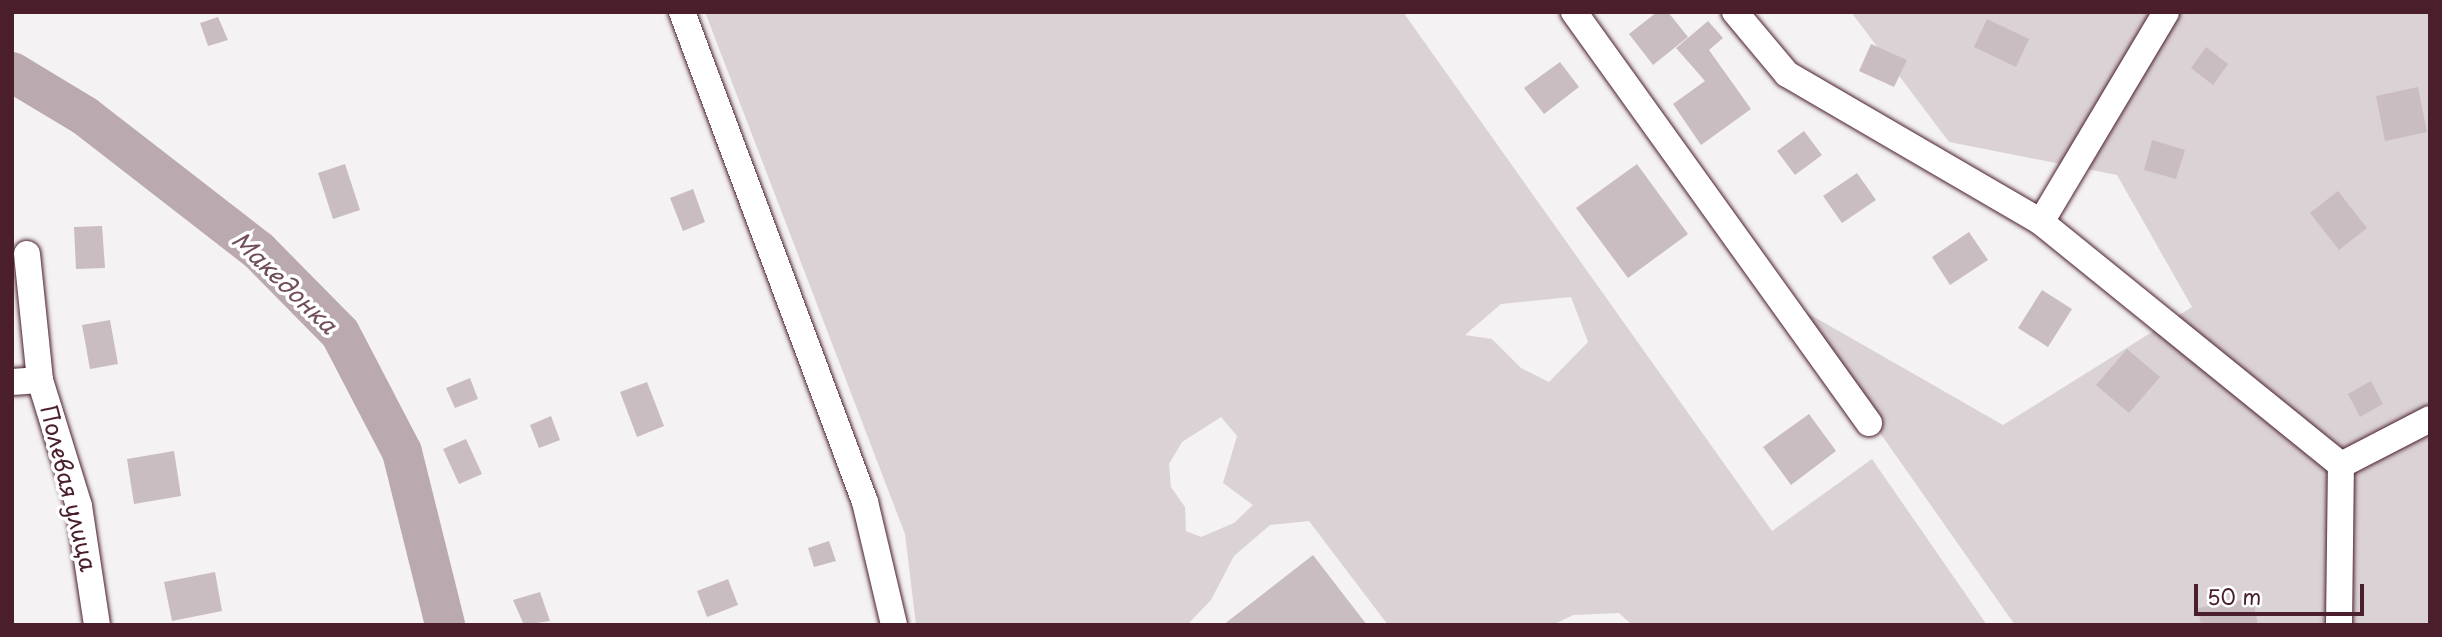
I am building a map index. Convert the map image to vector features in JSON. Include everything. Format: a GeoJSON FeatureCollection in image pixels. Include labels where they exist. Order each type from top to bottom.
{"type":"FeatureCollection","features":[{"type":"Feature","properties":{"kind":"street"},"geometry":{"type":"LineString","coordinates":[[682,12],[865,502],[894,625]]}},
{"type":"Feature","properties":{"kind":"street"},"geometry":{"type":"LineString","coordinates":[[1574,12],[1869,423]]}},
{"type":"Feature","properties":{"kind":"street"},"geometry":{"type":"LineString","coordinates":[[1735,12],[1787,74],[2041,222],[2341,465]]}},
{"type":"Feature","properties":{"kind":"street"},"geometry":{"type":"LineString","coordinates":[[2041,222],[2166,12]]}},
{"type":"Feature","properties":{"kind":"street"},"geometry":{"type":"LineString","coordinates":[[27,254],[40,380]]}},
{"type":"Feature","properties":{"kind":"street","name":"Полевая улица"},"geometry":{"type":"LineString","coordinates":[[12,382],[40,380],[79,506],[97,625]]}},
{"type":"Feature","properties":{"kind":"street"},"geometry":{"type":"LineString","coordinates":[[2341,465],[2430,419]]}},
{"type":"Feature","properties":{"kind":"street"},"geometry":{"type":"LineString","coordinates":[[2339,625],[2341,465]]}},
{"type":"Feature","properties":{"kind":"shaded area"},"geometry":{"type":"Polygon","coordinates":[[[705,12],[1403,12],[1772,531],[1872,459],[1987,625],[1632,625],[1619,613],[1573,615],[1553,625],[1388,625],[1309,521],[1270,525],[1234,556],[1211,600],[1187,625],[916,625],[905,534],[705,12]],[[1571,297],[1501,304],[1465,335],[1492,339],[1521,368],[1549,382],[1588,342],[1571,297]],[[1221,417],[1182,442],[1169,464],[1171,487],[1185,507],[1186,531],[1201,537],[1234,523],[1253,505],[1223,483],[1237,436],[1221,417]]]}},
{"type":"Feature","properties":{"kind":"shaded area"},"geometry":{"type":"Polygon","coordinates":[[[1851,12],[2430,12],[2430,625],[2015,625],[1788,302],[2003,425],[2192,307],[2117,175],[1949,142],[1851,12]]]}},
{"type":"Feature","properties":{"kind":"building"},"geometry":{"type":"Polygon","coordinates":[[[1657,12],[1668,12],[1688,37],[1653,65],[1629,34],[1657,12]]]}},
{"type":"Feature","properties":{"kind":"building"},"geometry":{"type":"Polygon","coordinates":[[[218,17],[228,40],[208,46],[200,23],[218,17]]]}},
{"type":"Feature","properties":{"kind":"building"},"geometry":{"type":"Polygon","coordinates":[[[1987,19],[2029,39],[2016,67],[1974,47],[1987,19]]]}},
{"type":"Feature","properties":{"kind":"building"},"geometry":{"type":"Polygon","coordinates":[[[1708,21],[1723,38],[1709,50],[1751,109],[1701,145],[1673,104],[1705,81],[1676,48],[1708,21]]]}},
{"type":"Feature","properties":{"kind":"building"},"geometry":{"type":"Polygon","coordinates":[[[1871,44],[1907,60],[1894,87],[1859,71],[1871,44]]]}},
{"type":"Feature","properties":{"kind":"building"},"geometry":{"type":"Polygon","coordinates":[[[2206,47],[2228,64],[2213,85],[2191,68],[2206,47]]]}},
{"type":"Feature","properties":{"kind":"building"},"geometry":{"type":"Polygon","coordinates":[[[1560,62],[1579,87],[1544,114],[1524,88],[1560,62]]]}},
{"type":"Feature","properties":{"kind":"building"},"geometry":{"type":"Polygon","coordinates":[[[2418,87],[2427,132],[2385,141],[2376,96],[2418,87]]]}},
{"type":"Feature","properties":{"kind":"building"},"geometry":{"type":"Polygon","coordinates":[[[1804,131],[1822,155],[1795,175],[1777,151],[1804,131]]]}},
{"type":"Feature","properties":{"kind":"building"},"geometry":{"type":"Polygon","coordinates":[[[2152,140],[2185,150],[2176,179],[2144,170],[2152,140]]]}},
{"type":"Feature","properties":{"kind":"building"},"geometry":{"type":"Polygon","coordinates":[[[345,164],[360,210],[333,219],[318,173],[345,164]]]}},
{"type":"Feature","properties":{"kind":"building"},"geometry":{"type":"Polygon","coordinates":[[[1637,164],[1688,234],[1628,278],[1576,208],[1637,164]]]}},
{"type":"Feature","properties":{"kind":"building"},"geometry":{"type":"Polygon","coordinates":[[[1857,173],[1876,200],[1842,223],[1823,196],[1857,173]]]}},
{"type":"Feature","properties":{"kind":"building"},"geometry":{"type":"Polygon","coordinates":[[[693,189],[705,222],[683,231],[670,198],[693,189]]]}},
{"type":"Feature","properties":{"kind":"building"},"geometry":{"type":"Polygon","coordinates":[[[2338,191],[2367,228],[2339,250],[2310,213],[2338,191]]]}},
{"type":"Feature","properties":{"kind":"building"},"geometry":{"type":"Polygon","coordinates":[[[102,226],[105,268],[76,269],[74,227],[102,226]]]}},
{"type":"Feature","properties":{"kind":"building"},"geometry":{"type":"Polygon","coordinates":[[[1969,232],[1988,260],[1950,285],[1932,257],[1969,232]]]}},
{"type":"Feature","properties":{"kind":"building"},"geometry":{"type":"Polygon","coordinates":[[[2042,290],[2072,309],[2048,347],[2018,328],[2042,290]]]}},
{"type":"Feature","properties":{"kind":"building"},"geometry":{"type":"Polygon","coordinates":[[[110,320],[118,364],[90,369],[82,325],[110,320]]]}},
{"type":"Feature","properties":{"kind":"building"},"geometry":{"type":"Polygon","coordinates":[[[2127,349],[2160,377],[2129,413],[2096,385],[2127,349]]]}},
{"type":"Feature","properties":{"kind":"building"},"geometry":{"type":"Polygon","coordinates":[[[470,378],[478,399],[455,408],[446,388],[470,378]]]}},
{"type":"Feature","properties":{"kind":"building"},"geometry":{"type":"Polygon","coordinates":[[[2371,381],[2383,404],[2360,417],[2348,394],[2371,381]]]}},
{"type":"Feature","properties":{"kind":"building"},"geometry":{"type":"Polygon","coordinates":[[[647,382],[664,426],[637,437],[620,392],[647,382]]]}},
{"type":"Feature","properties":{"kind":"building"},"geometry":{"type":"Polygon","coordinates":[[[1809,414],[1836,451],[1791,485],[1763,447],[1809,414]]]}},
{"type":"Feature","properties":{"kind":"building"},"geometry":{"type":"Polygon","coordinates":[[[551,416],[560,440],[539,448],[530,425],[551,416]]]}},
{"type":"Feature","properties":{"kind":"building"},"geometry":{"type":"Polygon","coordinates":[[[466,439],[482,474],[459,484],[443,449],[466,439]]]}},
{"type":"Feature","properties":{"kind":"building"},"geometry":{"type":"Polygon","coordinates":[[[174,451],[181,496],[134,504],[127,459],[174,451]]]}},
{"type":"Feature","properties":{"kind":"building"},"geometry":{"type":"Polygon","coordinates":[[[829,541],[836,561],[814,567],[808,548],[829,541]]]}},
{"type":"Feature","properties":{"kind":"building"},"geometry":{"type":"Polygon","coordinates":[[[1313,555],[1367,625],[1223,625],[1313,555]]]}},
{"type":"Feature","properties":{"kind":"building"},"geometry":{"type":"Polygon","coordinates":[[[215,572],[222,611],[172,621],[164,582],[215,572]]]}},
{"type":"Feature","properties":{"kind":"building"},"geometry":{"type":"Polygon","coordinates":[[[728,579],[738,605],[707,617],[697,591],[728,579]]]}},
{"type":"Feature","properties":{"kind":"building"},"geometry":{"type":"Polygon","coordinates":[[[540,592],[550,621],[524,625],[513,600],[540,592]]]}},
{"type":"Feature","properties":{"kind":"building"},"geometry":{"type":"Polygon","coordinates":[[[2253,598],[2258,625],[2201,625],[2198,608],[2253,598]]]}},
{"type":"Feature","properties":{"kind":"waterway","name":"Македонка"},"geometry":{"type":"LineString","coordinates":[[12,72],[85,116],[259,251],[340,333],[402,452],[445,625]]}}]}
